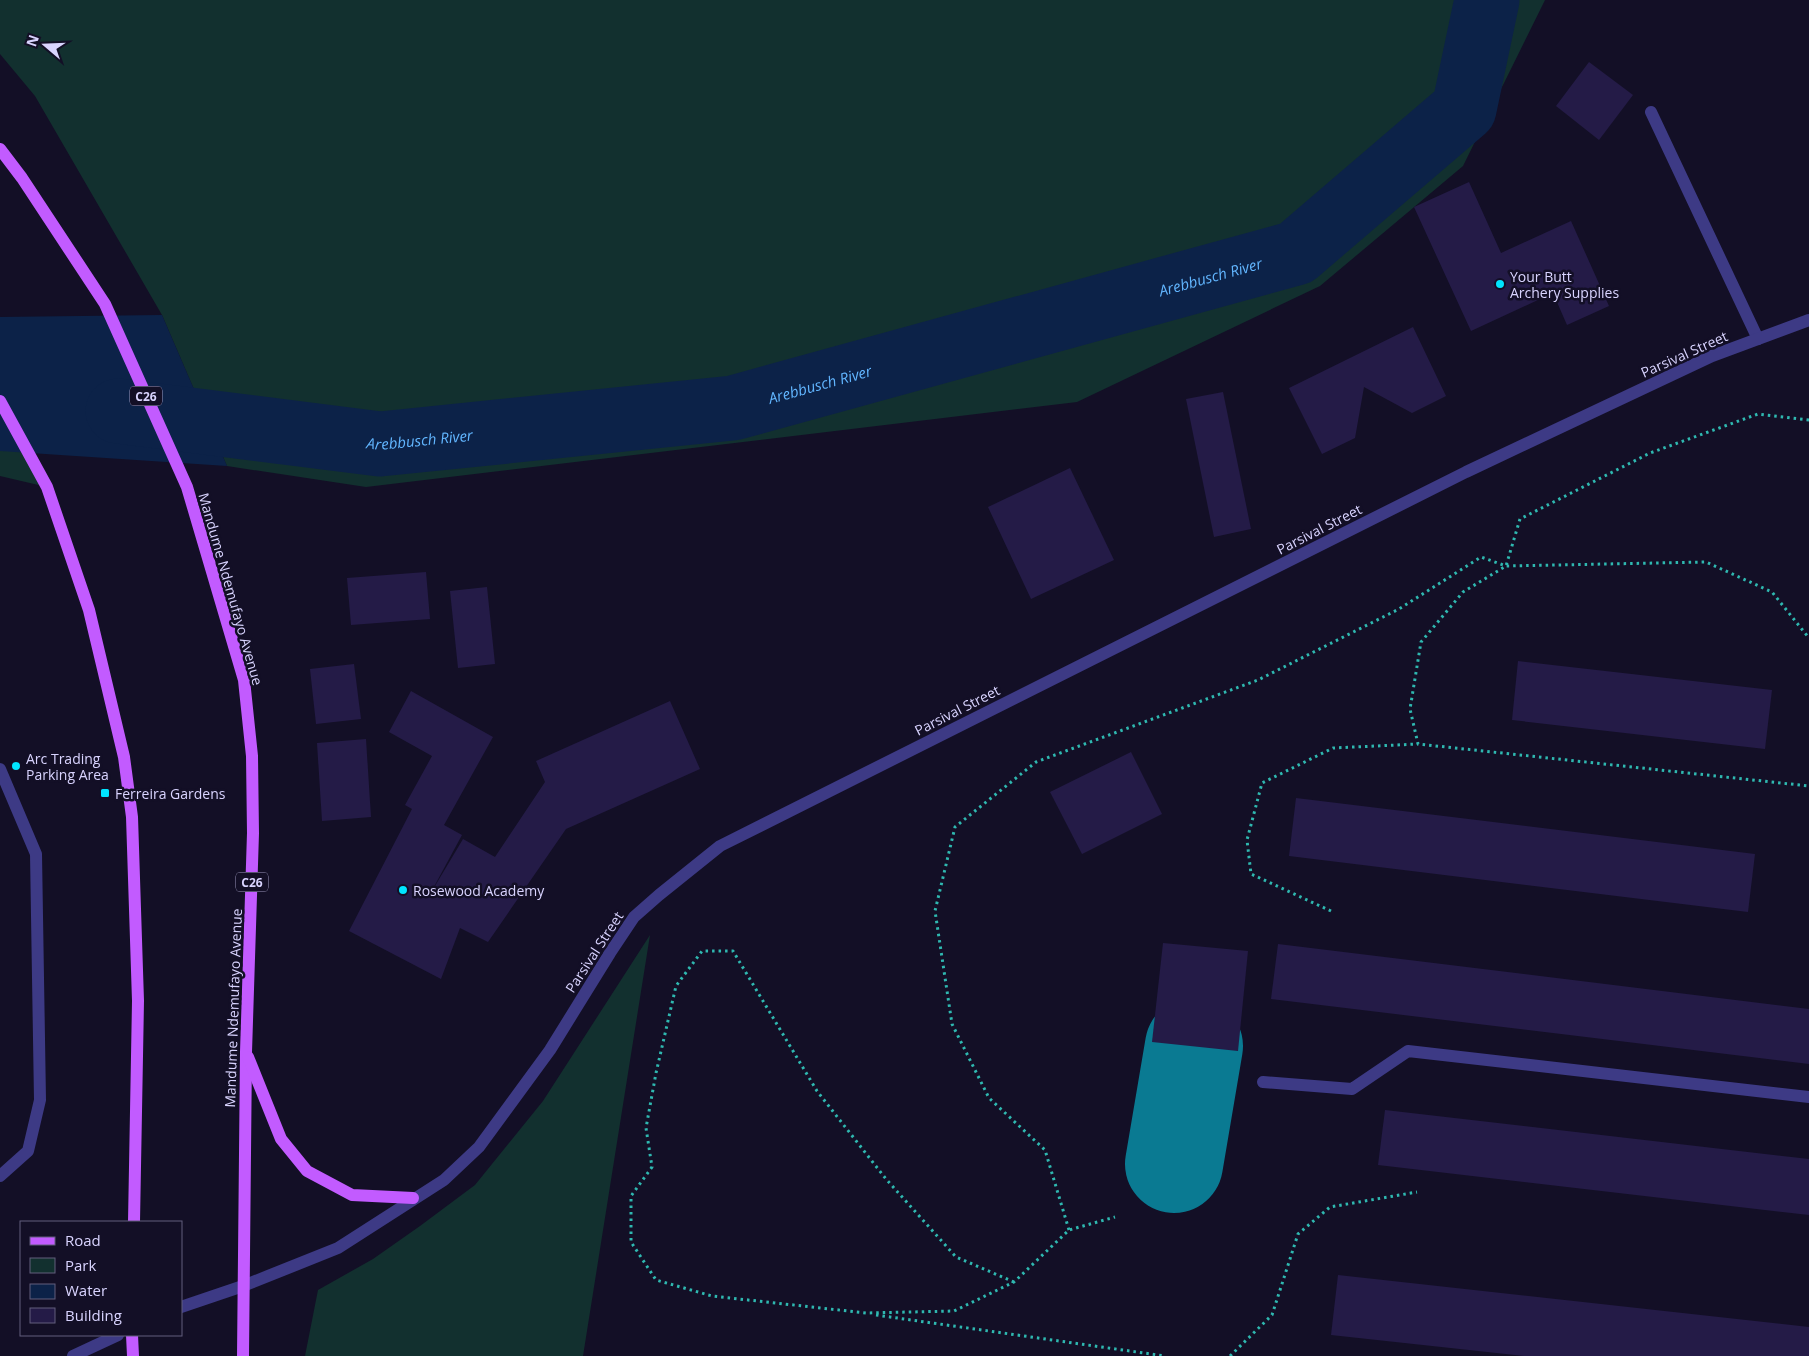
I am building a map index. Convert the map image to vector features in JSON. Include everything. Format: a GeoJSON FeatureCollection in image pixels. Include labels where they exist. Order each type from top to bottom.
{"type":"FeatureCollection","features":[{"type":"Feature","properties":{"kind":"main road","name":"Mandume Ndemufayo Avenue"},"geometry":{"type":"LineString","coordinates":[[0,149],[22,178],[105,304],[187,487],[244,680],[252,756],[253,833],[246,1052],[243,1356]]}},
{"type":"Feature","properties":{"kind":"main road"},"geometry":{"type":"LineString","coordinates":[[0,400],[47,487],[90,610],[124,757],[132,818],[138,1001],[134,1221]]}},
{"type":"Feature","properties":{"kind":"main road"},"geometry":{"type":"LineString","coordinates":[[246,1052],[282,1138],[307,1171],[352,1195],[413,1198]]}},
{"type":"Feature","properties":{"kind":"main road"},"geometry":{"type":"LineString","coordinates":[[132,1336],[133,1356]]}},
{"type":"Feature","properties":{"kind":"street"},"geometry":{"type":"LineString","coordinates":[[1652,112],[1758,339]]}},
{"type":"Feature","properties":{"kind":"street","name":"Parsival Street"},"geometry":{"type":"LineString","coordinates":[[182,1307],[243,1286],[338,1248],[413,1198],[444,1180],[479,1147],[550,1050],[634,918],[659,895],[720,846],[1466,472],[1712,356],[1807,322]]}},
{"type":"Feature","properties":{"kind":"street"},"geometry":{"type":"LineString","coordinates":[[0,769],[36,854],[40,1100],[28,1152],[0,1176]]}},
{"type":"Feature","properties":{"kind":"street"},"geometry":{"type":"LineString","coordinates":[[1263,1082],[1352,1089],[1408,1051],[1809,1097]]}},
{"type":"Feature","properties":{"kind":"street"},"geometry":{"type":"LineString","coordinates":[[73,1356],[116,1336]]}},
{"type":"Feature","properties":{"kind":"path"},"geometry":{"type":"LineString","coordinates":[[1418,744],[1410,709],[1421,642],[1464,592],[1506,566],[1520,519],[1650,452],[1758,414],[1809,420]]}},
{"type":"Feature","properties":{"kind":"path"},"geometry":{"type":"LineString","coordinates":[[1069,1230],[1044,1150],[989,1098],[952,1024],[935,911],[955,827],[1036,762],[1258,680],[1398,609],[1480,557],[1506,566],[1706,562],[1772,592],[1809,638]]}},
{"type":"Feature","properties":{"kind":"path"},"geometry":{"type":"LineString","coordinates":[[1330,911],[1251,874],[1247,840],[1262,783],[1333,748],[1418,744],[1809,786]]}},
{"type":"Feature","properties":{"kind":"path"},"geometry":{"type":"LineString","coordinates":[[1014,1282],[956,1257],[886,1179],[817,1091],[733,951],[702,951],[676,986],[656,1073],[646,1128],[652,1166],[631,1196],[631,1242],[656,1280],[712,1296],[866,1313],[1165,1356]]}},
{"type":"Feature","properties":{"kind":"path"},"geometry":{"type":"LineString","coordinates":[[1230,1356],[1272,1315],[1298,1234],[1330,1207],[1417,1192]]}},
{"type":"Feature","properties":{"kind":"path"},"geometry":{"type":"LineString","coordinates":[[866,1313],[954,1311],[1014,1282],[1069,1230],[1115,1217]]}},
{"type":"Feature","properties":{"kind":"green space"},"geometry":{"type":"Polygon","coordinates":[[[0,0],[1545,0],[1463,166],[1320,286],[1077,402],[366,487],[227,466],[162,315],[35,96],[0,54],[0,0]]]}},
{"type":"Feature","properties":{"kind":"green space"},"geometry":{"type":"Polygon","coordinates":[[[0,401],[47,487],[0,476],[0,401]]]}},
{"type":"Feature","properties":{"kind":"green space"},"geometry":{"type":"Polygon","coordinates":[[[650,935],[583,1356],[305,1356],[318,1290],[373,1259],[475,1185],[543,1101],[650,935]]]}},
{"type":"Feature","properties":{"kind":"water"},"geometry":{"type":"Polygon","coordinates":[[[162,315],[227,466],[0,451],[0,317],[162,315]]]}},
{"type":"Feature","properties":{"kind":"building"},"geometry":{"type":"Polygon","coordinates":[[[1589,62],[1633,95],[1599,140],[1556,106],[1589,62]]]}},
{"type":"Feature","properties":{"kind":"building"},"geometry":{"type":"Polygon","coordinates":[[[1469,182],[1501,253],[1571,221],[1609,306],[1567,325],[1553,293],[1471,331],[1414,207],[1469,182]]]}},
{"type":"Feature","properties":{"kind":"building"},"geometry":{"type":"Polygon","coordinates":[[[1413,327],[1446,396],[1412,413],[1364,387],[1355,438],[1322,454],[1289,388],[1413,327]]]}},
{"type":"Feature","properties":{"kind":"building"},"geometry":{"type":"Polygon","coordinates":[[[1223,392],[1251,529],[1214,537],[1186,399],[1223,392]]]}},
{"type":"Feature","properties":{"kind":"building"},"geometry":{"type":"Polygon","coordinates":[[[1070,468],[1114,560],[1031,599],[988,507],[1070,468]]]}},
{"type":"Feature","properties":{"kind":"building"},"geometry":{"type":"Polygon","coordinates":[[[426,572],[430,619],[351,625],[347,578],[426,572]]]}},
{"type":"Feature","properties":{"kind":"building"},"geometry":{"type":"Polygon","coordinates":[[[487,587],[495,664],[458,668],[450,591],[487,587]]]}},
{"type":"Feature","properties":{"kind":"building"},"geometry":{"type":"Polygon","coordinates":[[[1518,661],[1772,690],[1765,749],[1512,720],[1518,661]]]}},
{"type":"Feature","properties":{"kind":"building"},"geometry":{"type":"Polygon","coordinates":[[[354,664],[361,719],[316,724],[310,669],[354,664]]]}},
{"type":"Feature","properties":{"kind":"building"},"geometry":{"type":"Polygon","coordinates":[[[411,691],[493,737],[444,825],[462,835],[429,896],[463,839],[495,857],[545,782],[536,761],[670,701],[700,769],[566,829],[488,942],[460,928],[441,979],[349,931],[412,809],[405,805],[432,756],[389,732],[411,691]]]}},
{"type":"Feature","properties":{"kind":"building"},"geometry":{"type":"Polygon","coordinates":[[[366,739],[371,817],[322,821],[317,743],[366,739]]]}},
{"type":"Feature","properties":{"kind":"building"},"geometry":{"type":"Polygon","coordinates":[[[1131,752],[1162,814],[1082,854],[1050,792],[1131,752]]]}},
{"type":"Feature","properties":{"kind":"building"},"geometry":{"type":"Polygon","coordinates":[[[1296,798],[1755,854],[1748,912],[1289,856],[1296,798]]]}},
{"type":"Feature","properties":{"kind":"building"},"geometry":{"type":"Polygon","coordinates":[[[1163,943],[1248,951],[1238,1051],[1152,1042],[1163,943]]]}},
{"type":"Feature","properties":{"kind":"building"},"geometry":{"type":"Polygon","coordinates":[[[1278,944],[1809,1009],[1809,1064],[1271,999],[1278,944]]]}},
{"type":"Feature","properties":{"kind":"building"},"geometry":{"type":"Polygon","coordinates":[[[1385,1110],[1809,1159],[1809,1215],[1378,1165],[1385,1110]]]}},
{"type":"Feature","properties":{"kind":"building"},"geometry":{"type":"Polygon","coordinates":[[[1338,1275],[1809,1327],[1809,1356],[1524,1356],[1331,1335],[1338,1275]]]}},
{"type":"Feature","properties":{"kind":"waterway","name":"Arebbusch River"},"geometry":{"type":"LineString","coordinates":[[118,411],[380,444],[733,408],[1296,253],[1464,109],[1487,0]]}},
{"type":"Feature","properties":{"kind":"taxiway"},"geometry":{"type":"LineString","coordinates":[[1174,1164],[1194,1046]]}},
{"type":"Feature","properties":{"kind":"place","name":"Your Butt Archery Supplies"},"geometry":{"type":"Point","coordinates":[1500,284]}},
{"type":"Feature","properties":{"kind":"place","name":"Arc Trading Parking Area"},"geometry":{"type":"Point","coordinates":[16,766]}},
{"type":"Feature","properties":{"kind":"place","name":"Ferreira Gardens"},"geometry":{"type":"Point","coordinates":[105,793]}},
{"type":"Feature","properties":{"kind":"place","name":"Rosewood Academy"},"geometry":{"type":"Point","coordinates":[403,890]}}]}
